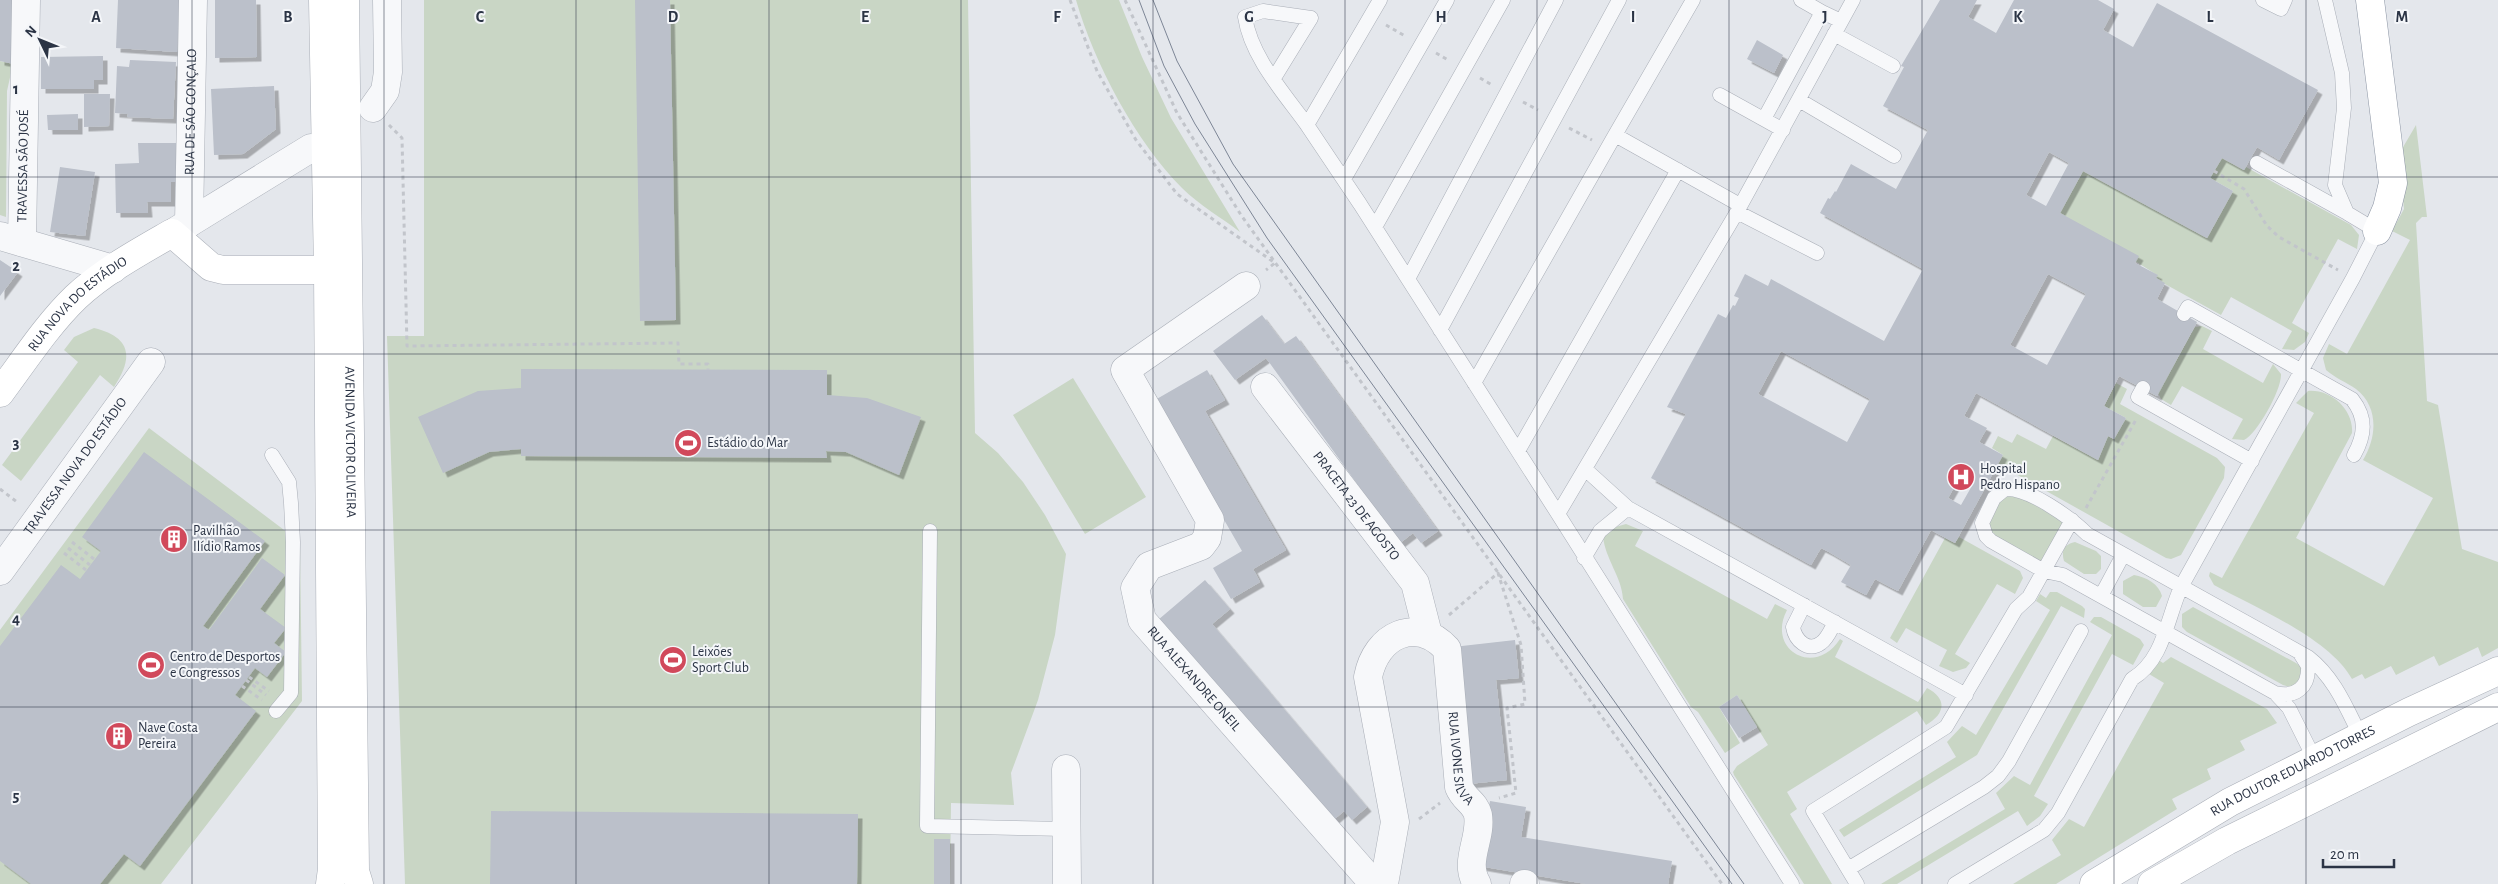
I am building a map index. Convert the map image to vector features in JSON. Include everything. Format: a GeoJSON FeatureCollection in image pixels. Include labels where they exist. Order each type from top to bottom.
{"type":"FeatureCollection","features":[{"type":"Feature","properties":{"kind":"main road","name":"AVENIDA VICTOR OLIVEIRA"},"geometry":{"type":"LineString","coordinates":[[323,0],[338,270],[355,871],[359,884]]}},
{"type":"Feature","properties":{"kind":"main road","name":"AVENIDA VICTOR OLIVEIRA"},"geometry":{"type":"LineString","coordinates":[[330,884],[332,869],[338,270],[345,0]]}},
{"type":"Feature","properties":{"kind":"main road"},"geometry":{"type":"LineString","coordinates":[[2370,0],[2393,183],[2387,208],[2377,231]]}},
{"type":"Feature","properties":{"kind":"main road","name":"RUA NOVA DO ESTÁDIO"},"geometry":{"type":"LineString","coordinates":[[0,393],[46,332],[76,298],[113,269],[180,228]]}},
{"type":"Feature","properties":{"kind":"main road"},"geometry":{"type":"LineString","coordinates":[[180,228],[211,267],[223,270],[338,270]]}},
{"type":"Feature","properties":{"kind":"main road","name":"RUA DOUTOR EDUARDO TORRES"},"geometry":{"type":"LineString","coordinates":[[2094,884],[2230,802],[2315,760],[2360,735],[2498,671]]}},
{"type":"Feature","properties":{"kind":"main road"},"geometry":{"type":"LineString","coordinates":[[2152,884],[2227,841],[2498,707]]}},
{"type":"Feature","properties":{"kind":"street","name":"TRAVESSA SÃO JOSÉ"},"geometry":{"type":"LineString","coordinates":[[11,239],[26,0]]}},
{"type":"Feature","properties":{"kind":"street","name":"RUA DE SÃO GONÇALO"},"geometry":{"type":"LineString","coordinates":[[180,228],[193,0]]}},
{"type":"Feature","properties":{"kind":"street"},"geometry":{"type":"LineString","coordinates":[[373,108],[384,92],[388,72],[388,0]]}},
{"type":"Feature","properties":{"kind":"street","name":"RUA NOVA DO ESTÁDIO"},"geometry":{"type":"LineString","coordinates":[[180,228],[311,148]]}},
{"type":"Feature","properties":{"kind":"street"},"geometry":{"type":"LineString","coordinates":[[11,239],[113,269]]}},
{"type":"Feature","properties":{"kind":"street","name":"RUA ALEXANDRE ONEIL"},"geometry":{"type":"LineString","coordinates":[[1246,286],[1125,370],[1210,520],[1207,538],[1202,546],[1174,558],[1159,560],[1149,566],[1135,588],[1137,601],[1142,620],[1374,884]]}},
{"type":"Feature","properties":{"kind":"street","name":"TRAVESSA NOVA DO ESTÁDIO"},"geometry":{"type":"LineString","coordinates":[[0,571],[151,362]]}},
{"type":"Feature","properties":{"kind":"street","name":"PRACETA 23 DE AGOSTO"},"geometry":{"type":"LineString","coordinates":[[1265,387],[1415,583],[1428,634]]}},
{"type":"Feature","properties":{"kind":"street"},"geometry":{"type":"LineString","coordinates":[[1384,884],[1395,822],[1368,677],[1369,671],[1377,654],[1399,634],[1413,631],[1428,634]]}},
{"type":"Feature","properties":{"kind":"street","name":"RUA IVONE SILVA"},"geometry":{"type":"LineString","coordinates":[[1428,634],[1439,640],[1447,649],[1459,787],[1462,794],[1475,804],[1478,818],[1470,866],[1477,884]]}},
{"type":"Feature","properties":{"kind":"street"},"geometry":{"type":"LineString","coordinates":[[1066,769],[1067,884]]}},
{"type":"Feature","properties":{"kind":"lane"},"geometry":{"type":"LineString","coordinates":[[1307,125],[1380,0]]}},
{"type":"Feature","properties":{"kind":"lane"},"geometry":{"type":"LineString","coordinates":[[1344,179],[1447,0]]}},
{"type":"Feature","properties":{"kind":"lane"},"geometry":{"type":"LineString","coordinates":[[1374,227],[1503,0]]}},
{"type":"Feature","properties":{"kind":"lane"},"geometry":{"type":"LineString","coordinates":[[1408,279],[1556,0]]}},
{"type":"Feature","properties":{"kind":"lane"},"geometry":{"type":"LineString","coordinates":[[1440,330],[1619,0]]}},
{"type":"Feature","properties":{"kind":"lane"},"geometry":{"type":"LineString","coordinates":[[1474,383],[1693,0]]}},
{"type":"Feature","properties":{"kind":"lane"},"geometry":{"type":"LineString","coordinates":[[1802,0],[1841,21]]}},
{"type":"Feature","properties":{"kind":"lane"},"geometry":{"type":"LineString","coordinates":[[1558,514],[1739,209],[1853,0]]}},
{"type":"Feature","properties":{"kind":"lane"},"geometry":{"type":"LineString","coordinates":[[2263,0],[2281,9],[2285,0]]}},
{"type":"Feature","properties":{"kind":"lane"},"geometry":{"type":"LineString","coordinates":[[2325,0],[2342,73],[2344,108],[2335,185],[2347,213]]}},
{"type":"Feature","properties":{"kind":"lane"},"geometry":{"type":"LineString","coordinates":[[1274,78],[1311,18],[1263,11],[1245,17],[1248,36],[1274,78],[1344,179],[1792,884]]}},
{"type":"Feature","properties":{"kind":"lane"},"geometry":{"type":"LineString","coordinates":[[1764,119],[1822,12]]}},
{"type":"Feature","properties":{"kind":"lane"},"geometry":{"type":"LineString","coordinates":[[1834,34],[1893,66]]}},
{"type":"Feature","properties":{"kind":"lane"},"geometry":{"type":"LineString","coordinates":[[1720,95],[1783,130]]}},
{"type":"Feature","properties":{"kind":"lane"},"geometry":{"type":"LineString","coordinates":[[1800,100],[1894,156]]}},
{"type":"Feature","properties":{"kind":"lane"},"geometry":{"type":"LineString","coordinates":[[1615,135],[1678,170],[1739,209],[1817,252]]}},
{"type":"Feature","properties":{"kind":"lane"},"geometry":{"type":"LineString","coordinates":[[1955,884],[2038,834],[2054,819],[2132,679],[2144,672],[2166,632],[2171,608],[2181,587],[2353,278],[2377,231],[2257,163]]}},
{"type":"Feature","properties":{"kind":"lane"},"geometry":{"type":"LineString","coordinates":[[1518,451],[1678,170]]}},
{"type":"Feature","properties":{"kind":"lane"},"geometry":{"type":"LineString","coordinates":[[2184,314],[2188,307],[2344,393],[2358,407],[2364,427],[2363,437],[2354,455]]}},
{"type":"Feature","properties":{"kind":"lane"},"geometry":{"type":"LineString","coordinates":[[2143,388],[2138,397],[2252,460]]}},
{"type":"Feature","properties":{"kind":"lane"},"geometry":{"type":"LineString","coordinates":[[272,455],[289,482],[293,542],[291,693],[276,711]]}},
{"type":"Feature","properties":{"kind":"lane"},"geometry":{"type":"LineString","coordinates":[[1585,469],[1628,508],[1966,695]]}},
{"type":"Feature","properties":{"kind":"lane"},"geometry":{"type":"LineString","coordinates":[[2315,760],[2289,708],[2275,693],[2063,575],[2044,570],[1986,536],[1982,523],[1987,510],[1999,492],[2013,488],[2072,520],[2086,534],[2316,663],[2329,677],[2360,735]]}},
{"type":"Feature","properties":{"kind":"lane"},"geometry":{"type":"LineString","coordinates":[[1584,558],[1600,531],[1628,508]]}},
{"type":"Feature","properties":{"kind":"lane"},"geometry":{"type":"LineString","coordinates":[[1857,884],[1813,811],[1940,731],[1951,720],[2016,609],[2029,597],[2072,520]]}},
{"type":"Feature","properties":{"kind":"lane"},"geometry":{"type":"LineString","coordinates":[[930,531],[927,826],[1066,829]]}},
{"type":"Feature","properties":{"kind":"lane"},"geometry":{"type":"LineString","coordinates":[[2100,596],[2124,555]]}},
{"type":"Feature","properties":{"kind":"lane"},"geometry":{"type":"LineString","coordinates":[[1804,605],[1793,627],[1797,640],[1802,644],[1816,646],[1822,642],[1835,622]]}},
{"type":"Feature","properties":{"kind":"lane"},"geometry":{"type":"LineString","coordinates":[[1848,869],[1984,787],[1998,776],[2009,761],[2081,631]]}},
{"type":"Feature","properties":{"kind":"lane"},"geometry":{"type":"LineString","coordinates":[[2275,693],[2293,694],[2306,683],[2308,666],[2305,658],[2298,652]]}},
{"type":"Feature","properties":{"kind":"path"},"geometry":{"type":"LineString","coordinates":[[1070,0],[1097,71],[1136,140],[1177,194],[1275,263]]}},
{"type":"Feature","properties":{"kind":"path"},"geometry":{"type":"LineString","coordinates":[[1125,0],[1177,113],[1241,215],[1722,884]]}},
{"type":"Feature","properties":{"kind":"path"},"geometry":{"type":"LineString","coordinates":[[373,108],[402,138],[407,346],[678,343],[679,364],[708,364],[708,370]]}},
{"type":"Feature","properties":{"kind":"path"},"geometry":{"type":"LineString","coordinates":[[2214,171],[2244,189],[2267,226],[2279,237],[2353,278]]}},
{"type":"Feature","properties":{"kind":"path"},"geometry":{"type":"LineString","coordinates":[[2072,520],[2084,512],[2146,402]]}},
{"type":"Feature","properties":{"kind":"path"},"geometry":{"type":"LineString","coordinates":[[72,542],[94,559]]}},
{"type":"Feature","properties":{"kind":"path"},"geometry":{"type":"LineString","coordinates":[[68,548],[90,565]]}},
{"type":"Feature","properties":{"kind":"path"},"geometry":{"type":"LineString","coordinates":[[64,554],[86,570]]}},
{"type":"Feature","properties":{"kind":"path"},"geometry":{"type":"LineString","coordinates":[[1428,634],[1498,573]]}},
{"type":"Feature","properties":{"kind":"path"},"geometry":{"type":"LineString","coordinates":[[1498,573],[1521,645],[1525,704],[1507,708],[1516,793]]}},
{"type":"Feature","properties":{"kind":"path"},"geometry":{"type":"LineString","coordinates":[[269,697],[248,678],[272,693]]}},
{"type":"Feature","properties":{"kind":"path"},"geometry":{"type":"LineString","coordinates":[[242,686],[265,701]]}},
{"type":"Feature","properties":{"kind":"path"},"geometry":{"type":"LineString","coordinates":[[1392,841],[1459,787]]}},
{"type":"Feature","properties":{"kind":"green space","name":"Estádio do Mar"},"geometry":{"type":"Polygon","coordinates":[[[424,0],[968,0],[975,433],[998,453],[1023,482],[1045,515],[1066,554],[1055,635],[1038,700],[1011,773],[1014,805],[951,803],[950,884],[405,884],[387,336],[424,336],[424,0]]]}},
{"type":"Feature","properties":{"kind":"green space"},"geometry":{"type":"Polygon","coordinates":[[[1076,0],[1119,0],[1142,57],[1171,118],[1240,232],[1203,206],[1182,188],[1149,148],[1133,125],[1105,75],[1076,0]]]}},
{"type":"Feature","properties":{"kind":"green space"},"geometry":{"type":"Polygon","coordinates":[[[0,61],[13,64],[7,91],[6,217],[0,215],[0,61]]]}},
{"type":"Feature","properties":{"kind":"green space"},"geometry":{"type":"Polygon","coordinates":[[[2416,125],[2427,217],[2422,217],[2416,223],[2427,401],[2438,405],[2462,549],[2498,562],[2498,648],[2482,657],[2478,647],[2439,666],[2434,656],[2396,675],[2391,666],[2365,679],[2362,674],[2352,679],[2327,650],[2309,637],[2214,585],[2209,576],[2210,572],[2222,578],[2314,413],[2296,403],[2308,391],[2317,391],[2333,397],[2349,416],[2352,433],[2296,538],[2384,586],[2433,498],[2363,460],[2368,451],[2373,432],[2372,413],[2369,404],[2356,389],[2326,370],[2323,358],[2329,344],[2347,354],[2410,240],[2392,231],[2404,209],[2399,154],[2416,125]]]}},
{"type":"Feature","properties":{"kind":"green space"},"geometry":{"type":"Polygon","coordinates":[[[2222,158],[2244,170],[2246,167],[2351,225],[2359,235],[2357,249],[2338,239],[2292,323],[2309,333],[2305,342],[2294,350],[2282,349],[2292,331],[2231,297],[2221,315],[2165,284],[2156,278],[2157,275],[2060,213],[2083,171],[2207,238],[2233,191],[2210,178],[2222,158]]]}},
{"type":"Feature","properties":{"kind":"green space"},"geometry":{"type":"Polygon","coordinates":[[[2202,326],[2212,331],[2203,349],[2263,383],[2273,364],[2281,374],[2277,390],[2268,410],[2255,429],[2244,440],[2232,439],[2243,419],[2182,386],[2171,405],[2161,399],[2158,393],[2195,327],[2202,326]]]}},
{"type":"Feature","properties":{"kind":"green space"},"geometry":{"type":"Polygon","coordinates":[[[94,328],[116,337],[122,343],[125,350],[125,366],[114,387],[100,375],[21,481],[2,465],[78,362],[64,350],[74,337],[94,328]]]}},
{"type":"Feature","properties":{"kind":"green space"},"geometry":{"type":"Polygon","coordinates":[[[1073,378],[1146,497],[1085,534],[1013,415],[1073,378]]]}},
{"type":"Feature","properties":{"kind":"green space"},"geometry":{"type":"Polygon","coordinates":[[[2116,383],[2127,389],[2120,404],[2217,458],[2225,467],[2224,478],[2181,555],[2171,559],[2166,558],[1998,464],[2003,455],[1992,448],[1998,436],[2012,443],[2017,434],[2046,449],[2053,436],[2098,460],[2108,436],[2114,439],[2126,418],[2104,406],[2116,383]]]}},
{"type":"Feature","properties":{"kind":"green space","name":"Centro de Desportos e Congressos"},"geometry":{"type":"Polygon","coordinates":[[[149,428],[300,542],[302,701],[161,884],[0,884],[0,630],[149,428]]]}},
{"type":"Feature","properties":{"kind":"green space"},"geometry":{"type":"Polygon","coordinates":[[[2004,495],[2017,495],[2064,522],[2041,563],[1989,532],[1989,519],[2004,495]]]}},
{"type":"Feature","properties":{"kind":"green space"},"geometry":{"type":"Polygon","coordinates":[[[1626,524],[1643,531],[1635,546],[1767,619],[1775,604],[1787,610],[1782,624],[1783,637],[1788,647],[1796,654],[1807,658],[1818,657],[1830,651],[1840,639],[1843,641],[1835,657],[1918,702],[1927,688],[1934,692],[1941,702],[1942,706],[1937,716],[1926,725],[1917,711],[1787,792],[1797,809],[1790,814],[1832,884],[1804,884],[1734,775],[1733,772],[1737,766],[1768,745],[1737,695],[1719,707],[1740,743],[1725,753],[1698,712],[1691,707],[1623,599],[1620,583],[1604,544],[1603,536],[1612,528],[1626,524]]]}},
{"type":"Feature","properties":{"kind":"green space"},"geometry":{"type":"Polygon","coordinates":[[[1959,537],[2020,571],[2023,578],[2015,594],[1997,584],[1955,654],[1970,663],[1966,668],[1953,672],[1939,666],[1947,650],[1906,628],[1897,643],[1890,638],[1945,538],[1955,543],[1959,537]]]}},
{"type":"Feature","properties":{"kind":"green space"},"geometry":{"type":"Polygon","coordinates":[[[2075,542],[2096,551],[2101,556],[2101,569],[2096,574],[2084,574],[2064,561],[2064,548],[2068,544],[2075,542]]]}},
{"type":"Feature","properties":{"kind":"green space"},"geometry":{"type":"Polygon","coordinates":[[[2134,575],[2147,579],[2158,588],[2162,596],[2156,607],[2143,607],[2123,594],[2123,581],[2134,575]]]}},
{"type":"Feature","properties":{"kind":"green space"},"geometry":{"type":"Polygon","coordinates":[[[2050,592],[2057,592],[2082,606],[2085,609],[2084,618],[2061,606],[1977,755],[1844,837],[1839,830],[1956,757],[1947,742],[1962,726],[1976,735],[2050,610],[2036,601],[2040,594],[2046,598],[2050,592]]]}},
{"type":"Feature","properties":{"kind":"green space"},"geometry":{"type":"Polygon","coordinates":[[[2193,607],[2296,663],[2301,667],[2303,674],[2296,685],[2290,687],[2283,685],[2187,632],[2182,627],[2182,614],[2193,607]]]}},
{"type":"Feature","properties":{"kind":"green space"},"geometry":{"type":"Polygon","coordinates":[[[2094,617],[2101,617],[2140,639],[2144,645],[2133,665],[2112,654],[2034,796],[2048,804],[2040,816],[2027,826],[2018,811],[1897,884],[1881,884],[2005,809],[1996,793],[2014,776],[2030,785],[2112,635],[2090,622],[2094,617]]]}},
{"type":"Feature","properties":{"kind":"green space"},"geometry":{"type":"Polygon","coordinates":[[[2171,657],[2267,709],[2277,723],[2240,741],[2245,750],[2207,769],[2211,779],[2172,799],[2177,809],[2056,884],[2013,884],[2061,855],[2052,840],[2069,819],[2084,827],[2164,683],[2149,674],[2157,659],[2163,663],[2171,657]]]}},
{"type":"Feature","properties":{"kind":"building"},"geometry":{"type":"Polygon","coordinates":[[[0,0],[13,0],[14,64],[0,61],[0,0]]]}},
{"type":"Feature","properties":{"kind":"building"},"geometry":{"type":"Polygon","coordinates":[[[118,0],[180,0],[177,52],[116,48],[118,0]]]}},
{"type":"Feature","properties":{"kind":"building"},"geometry":{"type":"Polygon","coordinates":[[[215,0],[256,0],[257,57],[215,58],[215,0]]]}},
{"type":"Feature","properties":{"kind":"building"},"geometry":{"type":"Polygon","coordinates":[[[635,0],[670,0],[676,320],[640,321],[635,0]]]}},
{"type":"Feature","properties":{"kind":"building"},"geometry":{"type":"Polygon","coordinates":[[[1940,0],[1977,0],[1968,17],[1996,33],[2014,0],[2098,0],[2114,9],[2103,30],[2133,47],[2157,3],[2318,90],[2279,160],[2257,147],[2244,170],[2222,158],[2210,178],[2233,191],[2207,238],[2083,171],[2060,213],[2139,256],[2135,263],[2158,275],[2156,278],[2165,283],[2157,299],[2197,322],[2157,396],[2119,376],[2104,406],[2126,418],[2114,439],[2108,436],[2098,460],[1976,393],[1964,416],[1987,428],[1979,442],[2003,455],[1955,543],[1931,530],[1898,591],[1875,579],[1866,595],[1841,582],[1851,565],[1829,552],[1821,548],[1811,565],[1651,478],[1686,414],[1667,407],[1718,314],[1726,318],[1733,305],[1735,306],[1739,298],[1734,296],[1745,274],[1768,286],[1771,279],[1884,341],[1923,269],[1820,213],[1828,198],[1830,199],[1836,192],[1851,164],[1896,189],[1928,130],[1883,106],[1904,67],[1901,66],[1940,0]],[[2049,152],[2026,195],[2046,206],[2069,163],[2049,152]],[[2048,274],[2010,345],[2047,365],[2086,294],[2048,274]],[[1781,351],[1758,394],[1847,442],[1870,399],[1781,351]],[[1960,477],[1948,498],[1961,505],[1973,484],[1960,477]]]}},
{"type":"Feature","properties":{"kind":"building"},"geometry":{"type":"Polygon","coordinates":[[[1757,40],[1783,55],[1774,73],[1747,59],[1757,40]]]}},
{"type":"Feature","properties":{"kind":"building"},"geometry":{"type":"Polygon","coordinates":[[[103,56],[103,80],[94,80],[94,89],[41,89],[41,57],[103,56]]]}},
{"type":"Feature","properties":{"kind":"building"},"geometry":{"type":"Polygon","coordinates":[[[130,60],[176,62],[173,119],[127,117],[128,114],[115,113],[117,66],[129,67],[130,60]]]}},
{"type":"Feature","properties":{"kind":"building"},"geometry":{"type":"Polygon","coordinates":[[[274,86],[276,129],[243,154],[214,155],[211,89],[274,86]]]}},
{"type":"Feature","properties":{"kind":"building"},"geometry":{"type":"Polygon","coordinates":[[[84,94],[110,94],[109,126],[84,127],[84,94]]]}},
{"type":"Feature","properties":{"kind":"building"},"geometry":{"type":"Polygon","coordinates":[[[78,114],[78,130],[48,130],[47,115],[78,114]]]}},
{"type":"Feature","properties":{"kind":"building"},"geometry":{"type":"Polygon","coordinates":[[[138,143],[181,143],[181,182],[171,182],[171,202],[147,202],[148,213],[116,213],[115,164],[139,163],[138,143]]]}},
{"type":"Feature","properties":{"kind":"building"},"geometry":{"type":"Polygon","coordinates":[[[60,167],[95,172],[85,236],[50,232],[60,167]]]}},
{"type":"Feature","properties":{"kind":"building"},"geometry":{"type":"Polygon","coordinates":[[[0,260],[18,272],[0,296],[0,260]]]}},
{"type":"Feature","properties":{"kind":"building"},"geometry":{"type":"Polygon","coordinates":[[[1262,315],[1284,344],[1296,336],[1438,531],[1421,543],[1413,533],[1400,543],[1266,358],[1235,380],[1213,351],[1262,315]]]}},
{"type":"Feature","properties":{"kind":"building"},"geometry":{"type":"Polygon","coordinates":[[[521,369],[827,370],[827,395],[867,398],[921,417],[899,475],[846,452],[826,451],[827,458],[521,456],[521,449],[489,452],[443,473],[418,417],[478,391],[521,388],[521,369]]]}},
{"type":"Feature","properties":{"kind":"building"},"geometry":{"type":"Polygon","coordinates":[[[1207,370],[1225,400],[1205,411],[1286,550],[1253,569],[1260,582],[1231,599],[1213,568],[1242,551],[1155,400],[1207,370]]]}},
{"type":"Feature","properties":{"kind":"building","name":"Centro de Desportos e Congressos"},"geometry":{"type":"Polygon","coordinates":[[[144,452],[265,541],[203,626],[209,630],[262,558],[285,575],[260,609],[286,628],[274,643],[286,652],[267,677],[255,668],[235,695],[256,711],[140,866],[124,854],[100,884],[31,884],[0,861],[0,646],[61,565],[80,579],[101,551],[82,537],[144,452]]]}},
{"type":"Feature","properties":{"kind":"building"},"geometry":{"type":"Polygon","coordinates":[[[1205,580],[1230,609],[1212,624],[1367,807],[1352,820],[1344,811],[1330,823],[1158,620],[1205,580]]]}},
{"type":"Feature","properties":{"kind":"building"},"geometry":{"type":"Polygon","coordinates":[[[1515,640],[1519,678],[1496,680],[1507,780],[1468,784],[1453,647],[1515,640]]]}},
{"type":"Feature","properties":{"kind":"building"},"geometry":{"type":"Polygon","coordinates":[[[1737,695],[1757,727],[1739,738],[1719,707],[1737,695]]]}},
{"type":"Feature","properties":{"kind":"building"},"geometry":{"type":"Polygon","coordinates":[[[1490,801],[1526,807],[1521,837],[1672,861],[1668,884],[1586,884],[1479,866],[1490,801]]]}},
{"type":"Feature","properties":{"kind":"building"},"geometry":{"type":"Polygon","coordinates":[[[491,811],[858,814],[857,884],[490,884],[491,811]]]}},
{"type":"Feature","properties":{"kind":"building"},"geometry":{"type":"Polygon","coordinates":[[[934,839],[950,839],[950,884],[934,884],[934,839]]]}},
{"type":"Feature","properties":{"kind":"tram line"},"geometry":{"type":"LineString","coordinates":[[1139,0],[1164,66],[1195,124],[1267,238],[1732,884]]}},
{"type":"Feature","properties":{"kind":"tram line"},"geometry":{"type":"LineString","coordinates":[[1153,0],[1177,61],[1233,164],[1744,884]]}},
{"type":"Feature","properties":{"kind":"place","name":"Estádio do Mar"},"geometry":{"type":"Point","coordinates":[688,443]}},
{"type":"Feature","properties":{"kind":"place","name":"Hospital Pedro Hispano"},"geometry":{"type":"Point","coordinates":[1961,477]}},
{"type":"Feature","properties":{"kind":"place","name":"Pavilhão Ilídio Ramos"},"geometry":{"type":"Point","coordinates":[174,539]}},
{"type":"Feature","properties":{"kind":"place","name":"Leixões Sport Club"},"geometry":{"type":"Point","coordinates":[673,660]}},
{"type":"Feature","properties":{"kind":"place","name":"Centro de Desportos e Congressos"},"geometry":{"type":"Point","coordinates":[151,665]}},
{"type":"Feature","properties":{"kind":"place","name":"Nave Costa Pereira"},"geometry":{"type":"Point","coordinates":[119,736]}}]}
